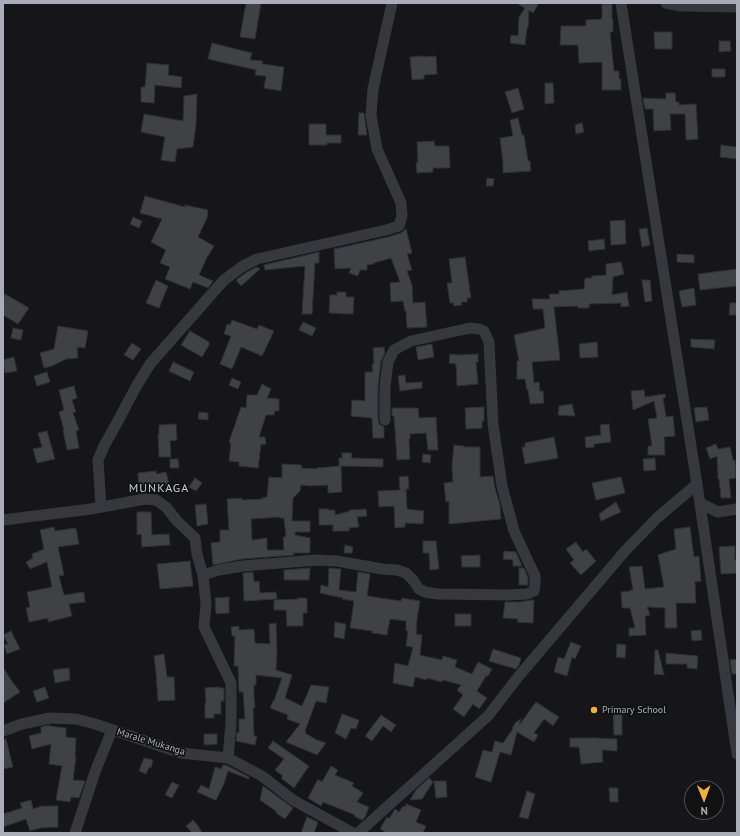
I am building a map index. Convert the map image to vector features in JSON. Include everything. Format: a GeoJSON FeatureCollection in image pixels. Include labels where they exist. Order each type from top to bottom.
{"type":"FeatureCollection","features":[{"type":"Feature","properties":{"kind":"street"},"geometry":{"type":"LineString","coordinates":[[101,507],[98,460],[137,385],[150,364],[224,280],[243,266],[258,258],[399,226],[402,216],[400,202],[378,149],[371,115],[373,89],[392,3]]}},
{"type":"Feature","properties":{"kind":"street"},"geometry":{"type":"LineString","coordinates":[[621,3],[700,503],[737,754]]}},
{"type":"Feature","properties":{"kind":"street"},"geometry":{"type":"LineString","coordinates":[[666,3],[681,6],[737,6]]}},
{"type":"Feature","properties":{"kind":"street"},"geometry":{"type":"LineString","coordinates":[[203,575],[219,570],[243,566],[316,560],[336,561],[382,569],[397,570],[406,573],[419,589],[425,592],[437,594],[508,595],[527,594],[534,591],[535,576],[514,531],[502,486],[493,424],[489,342],[484,331],[470,328],[411,341],[394,350],[388,362],[385,386],[385,420]]}},
{"type":"Feature","properties":{"kind":"street"},"geometry":{"type":"LineString","coordinates":[[358,833],[488,716],[518,677],[625,551],[657,518],[697,484]]}},
{"type":"Feature","properties":{"kind":"street"},"geometry":{"type":"LineString","coordinates":[[3,520],[101,507],[145,499],[156,500],[166,507],[177,521],[195,538],[197,554],[203,575],[206,604],[204,627],[231,683],[231,723],[228,758]]}},
{"type":"Feature","properties":{"kind":"street"},"geometry":{"type":"LineString","coordinates":[[700,503],[718,512],[737,509]]}},
{"type":"Feature","properties":{"kind":"street","name":"Marale Mukanga"},"geometry":{"type":"LineString","coordinates":[[3,731],[22,724],[50,718],[76,719],[180,753],[228,758],[262,776],[293,800],[353,833]]}},
{"type":"Feature","properties":{"kind":"street"},"geometry":{"type":"LineString","coordinates":[[75,833],[95,772],[112,730]]}},
{"type":"Feature","properties":{"kind":"building"},"geometry":{"type":"Polygon","coordinates":[[[246,3],[261,3],[255,39],[240,37],[246,3]]]}},
{"type":"Feature","properties":{"kind":"building"},"geometry":{"type":"Polygon","coordinates":[[[516,3],[539,3],[533,13],[529,10],[525,45],[510,43],[511,35],[518,36],[519,17],[525,8],[516,3]]]}},
{"type":"Feature","properties":{"kind":"building"},"geometry":{"type":"Polygon","coordinates":[[[602,4],[612,4],[613,32],[610,32],[614,71],[619,71],[621,90],[602,90],[602,62],[579,63],[578,45],[560,45],[561,26],[586,26],[586,20],[602,19],[602,4]]]}},
{"type":"Feature","properties":{"kind":"building"},"geometry":{"type":"Polygon","coordinates":[[[654,32],[672,32],[672,49],[655,49],[654,32]]]}},
{"type":"Feature","properties":{"kind":"building"},"geometry":{"type":"Polygon","coordinates":[[[719,41],[730,41],[731,51],[719,52],[719,41]]]}},
{"type":"Feature","properties":{"kind":"building"},"geometry":{"type":"Polygon","coordinates":[[[212,43],[252,53],[250,60],[263,61],[262,64],[284,67],[281,91],[264,88],[266,76],[255,75],[256,70],[208,59],[212,43]]]}},
{"type":"Feature","properties":{"kind":"building"},"geometry":{"type":"Polygon","coordinates":[[[436,56],[437,74],[424,75],[424,79],[412,80],[410,57],[436,56]]]}},
{"type":"Feature","properties":{"kind":"building"},"geometry":{"type":"Polygon","coordinates":[[[147,63],[169,65],[168,75],[182,77],[181,88],[155,85],[154,103],[141,102],[141,87],[145,87],[147,63]]]}},
{"type":"Feature","properties":{"kind":"building"},"geometry":{"type":"Polygon","coordinates":[[[712,69],[725,69],[725,77],[712,77],[712,69]]]}},
{"type":"Feature","properties":{"kind":"building"},"geometry":{"type":"Polygon","coordinates":[[[545,83],[553,83],[554,103],[545,104],[545,83]]]}},
{"type":"Feature","properties":{"kind":"building"},"geometry":{"type":"Polygon","coordinates":[[[518,88],[524,109],[512,113],[505,92],[518,88]]]}},
{"type":"Feature","properties":{"kind":"building"},"geometry":{"type":"Polygon","coordinates":[[[666,93],[675,93],[676,102],[679,102],[679,105],[696,104],[698,139],[686,140],[685,114],[670,114],[671,130],[654,131],[653,109],[645,109],[643,98],[666,99],[666,93]]]}},
{"type":"Feature","properties":{"kind":"building"},"geometry":{"type":"Polygon","coordinates":[[[197,94],[196,124],[193,147],[177,149],[175,162],[161,160],[165,137],[141,132],[144,114],[183,121],[184,96],[197,94]]]}},
{"type":"Feature","properties":{"kind":"building"},"geometry":{"type":"Polygon","coordinates":[[[359,113],[364,113],[367,135],[358,135],[359,113]]]}},
{"type":"Feature","properties":{"kind":"building"},"geometry":{"type":"Polygon","coordinates":[[[518,118],[522,135],[524,135],[531,171],[503,173],[500,138],[513,136],[510,120],[518,118]]]}},
{"type":"Feature","properties":{"kind":"building"},"geometry":{"type":"Polygon","coordinates":[[[582,123],[584,132],[576,134],[575,125],[582,123]]]}},
{"type":"Feature","properties":{"kind":"building"},"geometry":{"type":"Polygon","coordinates":[[[309,124],[326,124],[326,135],[341,135],[341,143],[309,145],[309,124]]]}},
{"type":"Feature","properties":{"kind":"building"},"geometry":{"type":"Polygon","coordinates":[[[434,141],[435,146],[449,146],[450,168],[433,168],[433,172],[417,173],[417,142],[434,141]]]}},
{"type":"Feature","properties":{"kind":"building"},"geometry":{"type":"Polygon","coordinates":[[[721,145],[737,147],[737,159],[720,157],[721,145]]]}},
{"type":"Feature","properties":{"kind":"building"},"geometry":{"type":"Polygon","coordinates":[[[487,178],[494,179],[493,186],[486,186],[487,178]]]}},
{"type":"Feature","properties":{"kind":"building"},"geometry":{"type":"Polygon","coordinates":[[[145,196],[185,207],[185,205],[208,210],[207,218],[198,237],[214,246],[199,275],[213,281],[208,288],[193,282],[190,289],[165,279],[170,267],[160,263],[166,250],[151,242],[162,219],[140,213],[145,196]]]}},
{"type":"Feature","properties":{"kind":"building"},"geometry":{"type":"Polygon","coordinates":[[[133,217],[142,221],[139,228],[130,224],[133,217]]]}},
{"type":"Feature","properties":{"kind":"building"},"geometry":{"type":"Polygon","coordinates":[[[625,220],[626,244],[611,245],[610,221],[625,220]]]}},
{"type":"Feature","properties":{"kind":"building"},"geometry":{"type":"Polygon","coordinates":[[[647,228],[650,245],[642,247],[639,229],[647,228]]]}},
{"type":"Feature","properties":{"kind":"building"},"geometry":{"type":"Polygon","coordinates":[[[406,229],[412,253],[407,254],[412,270],[407,271],[412,285],[413,303],[425,302],[427,327],[407,328],[406,311],[403,301],[391,302],[390,283],[400,282],[391,258],[367,265],[367,270],[360,270],[358,276],[349,273],[351,268],[335,269],[334,249],[388,237],[401,233],[406,229]]]}},
{"type":"Feature","properties":{"kind":"building"},"geometry":{"type":"Polygon","coordinates":[[[604,239],[605,249],[589,251],[588,241],[604,239]]]}},
{"type":"Feature","properties":{"kind":"building"},"geometry":{"type":"Polygon","coordinates":[[[319,252],[319,263],[315,263],[312,314],[302,314],[305,266],[265,270],[264,265],[319,252]]]}},
{"type":"Feature","properties":{"kind":"building"},"geometry":{"type":"Polygon","coordinates":[[[677,254],[694,255],[694,263],[677,262],[677,254]]]}},
{"type":"Feature","properties":{"kind":"building"},"geometry":{"type":"Polygon","coordinates":[[[465,257],[471,298],[467,298],[467,302],[461,302],[462,305],[454,306],[453,303],[450,303],[447,283],[452,283],[449,259],[465,257]]]}},
{"type":"Feature","properties":{"kind":"building"},"geometry":{"type":"Polygon","coordinates":[[[621,262],[624,274],[613,277],[612,295],[627,292],[629,306],[621,307],[621,303],[589,304],[589,308],[578,308],[578,306],[554,307],[560,360],[532,362],[534,383],[539,382],[540,391],[543,391],[544,403],[530,404],[525,379],[517,379],[517,361],[519,361],[514,335],[545,328],[543,309],[533,309],[532,299],[550,299],[549,294],[559,294],[559,291],[584,289],[585,278],[606,275],[606,264],[621,262]]]}},
{"type":"Feature","properties":{"kind":"building"},"geometry":{"type":"Polygon","coordinates":[[[257,267],[260,269],[241,286],[236,280],[257,267]]]}},
{"type":"Feature","properties":{"kind":"building"},"geometry":{"type":"Polygon","coordinates":[[[737,269],[737,286],[700,290],[698,274],[737,269]]]}},
{"type":"Feature","properties":{"kind":"building"},"geometry":{"type":"Polygon","coordinates":[[[156,280],[168,286],[159,308],[146,303],[156,280]]]}},
{"type":"Feature","properties":{"kind":"building"},"geometry":{"type":"Polygon","coordinates":[[[642,280],[650,280],[652,301],[645,302],[642,280]]]}},
{"type":"Feature","properties":{"kind":"building"},"geometry":{"type":"Polygon","coordinates":[[[694,288],[696,305],[682,307],[679,291],[694,288]]]}},
{"type":"Feature","properties":{"kind":"building"},"geometry":{"type":"Polygon","coordinates":[[[337,292],[346,292],[346,297],[354,297],[353,314],[329,313],[330,295],[337,295],[337,292]]]}},
{"type":"Feature","properties":{"kind":"building"},"geometry":{"type":"Polygon","coordinates":[[[5,294],[29,308],[18,324],[3,315],[3,299],[5,294]]]}},
{"type":"Feature","properties":{"kind":"building"},"geometry":{"type":"Polygon","coordinates":[[[730,303],[737,303],[737,315],[729,315],[730,303]]]}},
{"type":"Feature","properties":{"kind":"building"},"geometry":{"type":"Polygon","coordinates":[[[232,320],[257,329],[259,325],[274,331],[262,356],[241,347],[232,369],[220,364],[231,336],[224,334],[227,324],[230,325],[232,320]]]}},
{"type":"Feature","properties":{"kind":"building"},"geometry":{"type":"Polygon","coordinates":[[[303,322],[316,328],[312,336],[299,330],[303,322]]]}},
{"type":"Feature","properties":{"kind":"building"},"geometry":{"type":"Polygon","coordinates":[[[58,326],[88,331],[85,348],[77,347],[78,358],[66,359],[44,368],[40,353],[54,349],[58,326]]]}},
{"type":"Feature","properties":{"kind":"building"},"geometry":{"type":"Polygon","coordinates":[[[13,328],[23,330],[21,340],[11,338],[13,328]]]}},
{"type":"Feature","properties":{"kind":"building"},"geometry":{"type":"Polygon","coordinates":[[[190,331],[209,342],[209,345],[202,357],[181,345],[190,331]]]}},
{"type":"Feature","properties":{"kind":"building"},"geometry":{"type":"Polygon","coordinates":[[[691,339],[715,340],[714,349],[691,347],[691,339]]]}},
{"type":"Feature","properties":{"kind":"building"},"geometry":{"type":"Polygon","coordinates":[[[597,342],[598,357],[580,358],[579,344],[597,342]]]}},
{"type":"Feature","properties":{"kind":"building"},"geometry":{"type":"Polygon","coordinates":[[[132,343],[141,349],[133,360],[124,355],[132,343]]]}},
{"type":"Feature","properties":{"kind":"building"},"geometry":{"type":"Polygon","coordinates":[[[432,344],[434,357],[418,360],[416,347],[432,344]]]}},
{"type":"Feature","properties":{"kind":"building"},"geometry":{"type":"Polygon","coordinates":[[[384,347],[385,353],[381,361],[378,386],[378,420],[379,424],[384,427],[384,438],[373,438],[372,418],[351,416],[352,400],[365,401],[365,372],[373,372],[373,348],[384,347]]]}},
{"type":"Feature","properties":{"kind":"building"},"geometry":{"type":"Polygon","coordinates":[[[450,354],[478,354],[478,362],[476,362],[478,384],[457,386],[456,364],[449,363],[450,354]]]}},
{"type":"Feature","properties":{"kind":"building"},"geometry":{"type":"Polygon","coordinates":[[[14,357],[17,371],[5,373],[3,360],[14,357]]]}},
{"type":"Feature","properties":{"kind":"building"},"geometry":{"type":"Polygon","coordinates":[[[173,362],[194,372],[190,381],[169,371],[173,362]]]}},
{"type":"Feature","properties":{"kind":"building"},"geometry":{"type":"Polygon","coordinates":[[[47,372],[50,382],[37,386],[34,376],[47,372]]]}},
{"type":"Feature","properties":{"kind":"building"},"geometry":{"type":"Polygon","coordinates":[[[405,375],[406,383],[422,382],[422,388],[400,391],[398,376],[405,375]]]}},
{"type":"Feature","properties":{"kind":"building"},"geometry":{"type":"Polygon","coordinates":[[[232,378],[241,382],[238,389],[229,385],[232,378]]]}},
{"type":"Feature","properties":{"kind":"building"},"geometry":{"type":"Polygon","coordinates":[[[262,384],[271,389],[267,398],[279,399],[279,411],[275,411],[274,415],[266,415],[259,437],[265,437],[266,444],[261,445],[258,468],[239,466],[239,462],[229,461],[231,443],[229,442],[241,407],[246,408],[247,395],[257,395],[262,384]]]}},
{"type":"Feature","properties":{"kind":"building"},"geometry":{"type":"Polygon","coordinates":[[[74,386],[77,398],[72,400],[76,412],[73,413],[79,430],[76,431],[79,448],[67,450],[59,412],[64,410],[59,390],[74,386]]]}},
{"type":"Feature","properties":{"kind":"building"},"geometry":{"type":"Polygon","coordinates":[[[644,390],[645,397],[665,394],[666,397],[663,398],[666,417],[673,416],[675,436],[664,437],[665,455],[648,455],[648,446],[652,446],[648,419],[657,418],[654,401],[633,410],[631,391],[644,390]]]}},
{"type":"Feature","properties":{"kind":"building"},"geometry":{"type":"Polygon","coordinates":[[[572,404],[575,416],[558,415],[559,406],[572,404]]]}},
{"type":"Feature","properties":{"kind":"building"},"geometry":{"type":"Polygon","coordinates":[[[484,407],[484,421],[482,421],[482,428],[466,429],[465,408],[484,407]]]}},
{"type":"Feature","properties":{"kind":"building"},"geometry":{"type":"Polygon","coordinates":[[[707,407],[709,420],[696,422],[694,408],[707,407]]]}},
{"type":"Feature","properties":{"kind":"building"},"geometry":{"type":"Polygon","coordinates":[[[392,408],[418,408],[419,418],[436,417],[438,450],[428,450],[426,433],[410,434],[410,459],[397,460],[394,416],[392,416],[392,408]]]}},
{"type":"Feature","properties":{"kind":"building"},"geometry":{"type":"Polygon","coordinates":[[[199,412],[208,413],[208,420],[198,419],[199,412]]]}},
{"type":"Feature","properties":{"kind":"building"},"geometry":{"type":"Polygon","coordinates":[[[176,424],[177,440],[170,441],[171,457],[159,457],[159,425],[176,424]]]}},
{"type":"Feature","properties":{"kind":"building"},"geometry":{"type":"Polygon","coordinates":[[[609,424],[611,442],[594,444],[594,447],[586,448],[585,437],[601,435],[600,425],[609,424]]]}},
{"type":"Feature","properties":{"kind":"building"},"geometry":{"type":"Polygon","coordinates":[[[47,431],[55,459],[37,463],[33,449],[42,447],[38,433],[47,431]]]}},
{"type":"Feature","properties":{"kind":"building"},"geometry":{"type":"Polygon","coordinates":[[[554,437],[558,458],[525,464],[522,447],[525,447],[525,443],[554,437]]]}},
{"type":"Feature","properties":{"kind":"building"},"geometry":{"type":"Polygon","coordinates":[[[716,444],[718,449],[730,447],[733,460],[735,460],[736,478],[729,479],[731,498],[721,498],[717,456],[710,459],[706,448],[716,444]]]}},
{"type":"Feature","properties":{"kind":"building"},"geometry":{"type":"Polygon","coordinates":[[[454,445],[464,447],[480,447],[480,477],[493,476],[500,505],[501,519],[449,524],[449,501],[446,502],[444,483],[453,482],[452,466],[454,445]]]}},
{"type":"Feature","properties":{"kind":"building"},"geometry":{"type":"Polygon","coordinates":[[[342,453],[352,453],[351,458],[383,459],[383,467],[341,466],[342,492],[328,493],[328,485],[301,485],[300,491],[293,498],[292,521],[310,521],[310,532],[295,532],[295,535],[310,538],[310,553],[293,553],[294,555],[242,559],[213,565],[211,543],[220,542],[220,530],[229,530],[227,499],[262,499],[267,497],[269,477],[282,478],[282,464],[302,465],[301,468],[317,469],[340,466],[339,458],[342,458],[342,453]],[[284,518],[251,519],[252,540],[267,538],[267,550],[284,550],[283,537],[286,537],[284,518]]]}},
{"type":"Feature","properties":{"kind":"building"},"geometry":{"type":"Polygon","coordinates":[[[423,454],[431,455],[430,463],[422,462],[423,454]]]}},
{"type":"Feature","properties":{"kind":"building"},"geometry":{"type":"Polygon","coordinates":[[[655,458],[656,470],[644,471],[643,459],[655,458]]]}},
{"type":"Feature","properties":{"kind":"building"},"geometry":{"type":"Polygon","coordinates":[[[170,459],[178,459],[179,468],[170,468],[170,459]]]}},
{"type":"Feature","properties":{"kind":"building"},"geometry":{"type":"Polygon","coordinates":[[[156,471],[156,474],[166,472],[169,484],[156,487],[155,484],[139,486],[138,473],[156,471]]]}},
{"type":"Feature","properties":{"kind":"building"},"geometry":{"type":"Polygon","coordinates":[[[408,476],[409,489],[406,489],[407,509],[424,511],[423,524],[405,523],[405,527],[395,528],[394,506],[379,507],[378,491],[400,490],[399,477],[408,476]]]}},
{"type":"Feature","properties":{"kind":"building"},"geometry":{"type":"Polygon","coordinates":[[[621,477],[625,493],[596,500],[592,483],[621,477]]]}},
{"type":"Feature","properties":{"kind":"building"},"geometry":{"type":"Polygon","coordinates":[[[195,478],[202,483],[196,491],[189,487],[195,478]]]}},
{"type":"Feature","properties":{"kind":"building"},"geometry":{"type":"Polygon","coordinates":[[[616,502],[621,512],[601,521],[599,514],[616,502]]]}},
{"type":"Feature","properties":{"kind":"building"},"geometry":{"type":"Polygon","coordinates":[[[206,504],[208,524],[197,526],[195,505],[206,504]]]}},
{"type":"Feature","properties":{"kind":"building"},"geometry":{"type":"Polygon","coordinates":[[[319,509],[335,510],[335,515],[350,510],[366,509],[367,516],[357,517],[359,527],[349,528],[349,531],[333,531],[333,525],[319,525],[319,509]]]}},
{"type":"Feature","properties":{"kind":"building"},"geometry":{"type":"Polygon","coordinates":[[[137,512],[151,512],[152,535],[169,534],[170,545],[142,547],[141,534],[137,535],[137,512]]]}},
{"type":"Feature","properties":{"kind":"building"},"geometry":{"type":"Polygon","coordinates":[[[54,527],[55,531],[76,528],[79,544],[58,547],[64,575],[59,576],[64,595],[84,592],[85,602],[69,604],[72,616],[48,622],[48,618],[29,622],[26,608],[30,607],[27,592],[52,587],[47,562],[30,569],[26,562],[33,558],[32,554],[44,549],[40,530],[54,527]]]}},
{"type":"Feature","properties":{"kind":"building"},"geometry":{"type":"Polygon","coordinates":[[[690,527],[694,557],[699,556],[701,581],[695,582],[696,603],[676,603],[677,628],[665,628],[665,608],[647,607],[650,615],[645,616],[646,635],[629,636],[629,628],[635,628],[630,608],[622,608],[621,592],[633,590],[629,567],[642,566],[645,589],[664,587],[658,555],[676,549],[674,529],[690,527]]]}},
{"type":"Feature","properties":{"kind":"building"},"geometry":{"type":"Polygon","coordinates":[[[423,541],[436,541],[439,569],[430,570],[429,553],[423,553],[423,541]]]}},
{"type":"Feature","properties":{"kind":"building"},"geometry":{"type":"Polygon","coordinates":[[[576,542],[583,552],[586,549],[596,561],[581,575],[570,563],[574,560],[566,549],[576,542]]]}},
{"type":"Feature","properties":{"kind":"building"},"geometry":{"type":"Polygon","coordinates":[[[345,545],[353,547],[352,553],[344,553],[345,545]]]}},
{"type":"Feature","properties":{"kind":"building"},"geometry":{"type":"Polygon","coordinates":[[[735,546],[737,573],[721,574],[719,547],[735,546]]]}},
{"type":"Feature","properties":{"kind":"building"},"geometry":{"type":"Polygon","coordinates":[[[504,551],[516,552],[522,566],[513,566],[513,560],[503,559],[504,551]]]}},
{"type":"Feature","properties":{"kind":"building"},"geometry":{"type":"Polygon","coordinates":[[[480,555],[480,567],[462,567],[461,556],[480,555]]]}},
{"type":"Feature","properties":{"kind":"building"},"geometry":{"type":"Polygon","coordinates":[[[190,561],[193,586],[160,589],[157,564],[190,561]]]}},
{"type":"Feature","properties":{"kind":"building"},"geometry":{"type":"Polygon","coordinates":[[[310,568],[309,580],[284,580],[284,570],[310,568]]]}},
{"type":"Feature","properties":{"kind":"building"},"geometry":{"type":"Polygon","coordinates":[[[329,568],[341,569],[339,590],[356,592],[358,572],[370,574],[367,596],[401,601],[402,598],[420,601],[416,634],[422,635],[420,655],[442,660],[443,656],[457,660],[455,667],[472,674],[478,662],[492,669],[477,691],[487,698],[479,709],[473,704],[464,717],[453,709],[463,695],[457,690],[461,685],[443,680],[442,682],[427,678],[427,680],[415,677],[413,687],[393,683],[395,663],[408,666],[413,647],[406,646],[408,631],[406,631],[406,621],[390,619],[387,635],[350,628],[354,601],[320,593],[321,585],[328,587],[329,568]]]}},
{"type":"Feature","properties":{"kind":"building"},"geometry":{"type":"Polygon","coordinates":[[[519,568],[524,568],[528,578],[528,585],[519,585],[519,568]]]}},
{"type":"Feature","properties":{"kind":"building"},"geometry":{"type":"Polygon","coordinates":[[[253,572],[254,582],[259,581],[260,593],[276,592],[277,599],[244,601],[243,573],[253,572]]]}},
{"type":"Feature","properties":{"kind":"building"},"geometry":{"type":"Polygon","coordinates":[[[229,597],[229,613],[216,614],[215,598],[229,597]]]}},
{"type":"Feature","properties":{"kind":"building"},"geometry":{"type":"Polygon","coordinates":[[[307,598],[307,613],[303,613],[303,626],[287,626],[286,610],[274,610],[274,600],[307,598]]]}},
{"type":"Feature","properties":{"kind":"building"},"geometry":{"type":"Polygon","coordinates":[[[534,600],[533,623],[517,622],[518,619],[503,618],[505,602],[534,600]]]}},
{"type":"Feature","properties":{"kind":"building"},"geometry":{"type":"Polygon","coordinates":[[[455,614],[471,614],[471,626],[455,626],[455,614]]]}},
{"type":"Feature","properties":{"kind":"building"},"geometry":{"type":"Polygon","coordinates":[[[335,622],[346,624],[344,639],[334,637],[335,622]]]}},
{"type":"Feature","properties":{"kind":"building"},"geometry":{"type":"Polygon","coordinates":[[[276,623],[276,670],[292,675],[285,698],[302,706],[311,685],[329,687],[326,703],[316,701],[305,731],[305,733],[317,740],[326,743],[317,755],[286,742],[300,724],[287,719],[288,715],[270,708],[282,678],[256,675],[256,685],[254,685],[255,708],[253,708],[254,736],[257,736],[255,745],[236,741],[237,732],[239,733],[239,719],[245,719],[243,692],[239,692],[238,666],[234,666],[235,636],[232,636],[231,627],[239,626],[239,630],[254,629],[255,643],[270,644],[269,624],[276,623]]]}},
{"type":"Feature","properties":{"kind":"building"},"geometry":{"type":"Polygon","coordinates":[[[701,630],[702,640],[692,641],[691,631],[701,630]]]}},
{"type":"Feature","properties":{"kind":"building"},"geometry":{"type":"Polygon","coordinates":[[[11,631],[20,649],[7,654],[4,645],[8,644],[3,635],[11,631]]]}},
{"type":"Feature","properties":{"kind":"building"},"geometry":{"type":"Polygon","coordinates":[[[571,642],[581,646],[575,659],[572,657],[567,676],[554,672],[558,657],[564,659],[571,642]]]}},
{"type":"Feature","properties":{"kind":"building"},"geometry":{"type":"Polygon","coordinates":[[[617,644],[626,645],[625,658],[616,657],[617,644]]]}},
{"type":"Feature","properties":{"kind":"building"},"geometry":{"type":"Polygon","coordinates":[[[493,649],[521,658],[519,665],[516,669],[489,661],[493,649]]]}},
{"type":"Feature","properties":{"kind":"building"},"geometry":{"type":"Polygon","coordinates":[[[655,650],[658,650],[664,675],[654,674],[655,650]]]}},
{"type":"Feature","properties":{"kind":"building"},"geometry":{"type":"Polygon","coordinates":[[[666,653],[698,656],[697,669],[687,668],[687,664],[666,664],[666,653]]]}},
{"type":"Feature","properties":{"kind":"building"},"geometry":{"type":"Polygon","coordinates":[[[164,654],[167,677],[174,677],[175,700],[158,701],[154,656],[164,654]]]}},
{"type":"Feature","properties":{"kind":"building"},"geometry":{"type":"Polygon","coordinates":[[[737,659],[737,674],[732,674],[730,660],[737,659]]]}},
{"type":"Feature","properties":{"kind":"building"},"geometry":{"type":"Polygon","coordinates":[[[3,667],[20,692],[3,703],[3,667]]]}},
{"type":"Feature","properties":{"kind":"building"},"geometry":{"type":"Polygon","coordinates":[[[69,668],[70,680],[55,683],[53,670],[69,668]]]}},
{"type":"Feature","properties":{"kind":"building"},"geometry":{"type":"Polygon","coordinates":[[[45,687],[49,698],[37,702],[33,691],[45,687]]]}},
{"type":"Feature","properties":{"kind":"building"},"geometry":{"type":"Polygon","coordinates":[[[205,688],[224,688],[224,701],[221,701],[221,714],[214,714],[214,718],[205,718],[205,688]]]}},
{"type":"Feature","properties":{"kind":"building"},"geometry":{"type":"Polygon","coordinates":[[[536,702],[559,717],[553,726],[544,719],[534,733],[538,735],[534,742],[517,732],[511,755],[500,752],[491,782],[475,777],[483,750],[492,752],[495,741],[503,743],[516,722],[521,719],[520,724],[536,702]]]}},
{"type":"Feature","properties":{"kind":"building"},"geometry":{"type":"Polygon","coordinates":[[[613,709],[622,709],[622,735],[614,735],[613,709]]]}},
{"type":"Feature","properties":{"kind":"building"},"geometry":{"type":"Polygon","coordinates":[[[342,714],[359,720],[356,729],[351,728],[346,739],[335,733],[342,714]]]}},
{"type":"Feature","properties":{"kind":"building"},"geometry":{"type":"Polygon","coordinates":[[[381,715],[396,725],[391,732],[383,726],[372,741],[365,736],[381,715]]]}},
{"type":"Feature","properties":{"kind":"building"},"geometry":{"type":"Polygon","coordinates":[[[49,725],[66,728],[66,737],[76,738],[76,757],[73,780],[85,781],[79,798],[71,797],[70,802],[56,800],[62,766],[49,764],[51,744],[32,749],[29,736],[41,733],[41,727],[49,725]]]}},
{"type":"Feature","properties":{"kind":"building"},"geometry":{"type":"Polygon","coordinates":[[[204,734],[217,734],[217,744],[204,745],[204,734]]]}},
{"type":"Feature","properties":{"kind":"building"},"geometry":{"type":"Polygon","coordinates":[[[570,738],[617,739],[617,751],[602,750],[603,762],[581,764],[579,747],[570,747],[570,738]]]}},
{"type":"Feature","properties":{"kind":"building"},"geometry":{"type":"Polygon","coordinates":[[[6,739],[13,767],[3,769],[3,740],[6,739]]]}},
{"type":"Feature","properties":{"kind":"building"},"geometry":{"type":"Polygon","coordinates":[[[273,741],[309,766],[294,788],[281,778],[283,776],[275,770],[284,759],[268,748],[273,741]]]}},
{"type":"Feature","properties":{"kind":"building"},"geometry":{"type":"Polygon","coordinates":[[[144,758],[153,760],[151,768],[149,767],[146,774],[139,771],[144,758]]]}},
{"type":"Feature","properties":{"kind":"building"},"geometry":{"type":"Polygon","coordinates":[[[223,765],[226,765],[249,777],[249,779],[228,771],[224,784],[216,800],[197,792],[201,785],[209,789],[215,767],[221,769],[223,765]]]}},
{"type":"Feature","properties":{"kind":"building"},"geometry":{"type":"Polygon","coordinates":[[[331,766],[338,770],[335,775],[354,783],[352,786],[363,793],[357,802],[369,807],[365,817],[362,820],[354,816],[355,815],[323,802],[321,806],[308,798],[318,779],[322,782],[331,766]]]}},
{"type":"Feature","properties":{"kind":"building"},"geometry":{"type":"Polygon","coordinates":[[[429,778],[433,782],[422,799],[410,800],[416,790],[429,778]]]}},
{"type":"Feature","properties":{"kind":"building"},"geometry":{"type":"Polygon","coordinates":[[[434,781],[446,781],[447,797],[436,798],[434,781]]]}},
{"type":"Feature","properties":{"kind":"building"},"geometry":{"type":"Polygon","coordinates":[[[172,782],[179,785],[172,798],[165,795],[172,782]]]}},
{"type":"Feature","properties":{"kind":"building"},"geometry":{"type":"Polygon","coordinates":[[[263,786],[293,808],[285,819],[260,800],[263,786]]]}},
{"type":"Feature","properties":{"kind":"building"},"geometry":{"type":"Polygon","coordinates":[[[609,788],[618,788],[618,802],[610,802],[609,788]]]}},
{"type":"Feature","properties":{"kind":"building"},"geometry":{"type":"Polygon","coordinates":[[[527,791],[535,794],[528,819],[519,817],[527,791]]]}},
{"type":"Feature","properties":{"kind":"building"},"geometry":{"type":"Polygon","coordinates":[[[31,800],[33,809],[42,806],[58,806],[58,827],[40,828],[30,831],[26,819],[3,827],[3,814],[22,808],[20,803],[31,800]]]}},
{"type":"Feature","properties":{"kind":"building"},"geometry":{"type":"Polygon","coordinates":[[[406,804],[421,810],[416,822],[426,826],[423,833],[387,833],[380,829],[387,817],[389,819],[395,809],[399,812],[403,806],[405,807],[406,804]]]}},
{"type":"Feature","properties":{"kind":"building"},"geometry":{"type":"Polygon","coordinates":[[[307,817],[318,822],[314,833],[301,833],[307,817]]]}},
{"type":"Feature","properties":{"kind":"building"},"geometry":{"type":"Polygon","coordinates":[[[193,820],[202,833],[192,833],[186,826],[193,820]]]}},
{"type":"Feature","properties":{"kind":"place","name":"Primary School"},"geometry":{"type":"Point","coordinates":[594,710]}},
{"type":"Feature","properties":{"kind":"district","name":"MUNKAGA"},"geometry":{"type":"Point","coordinates":[159,489]}}]}
